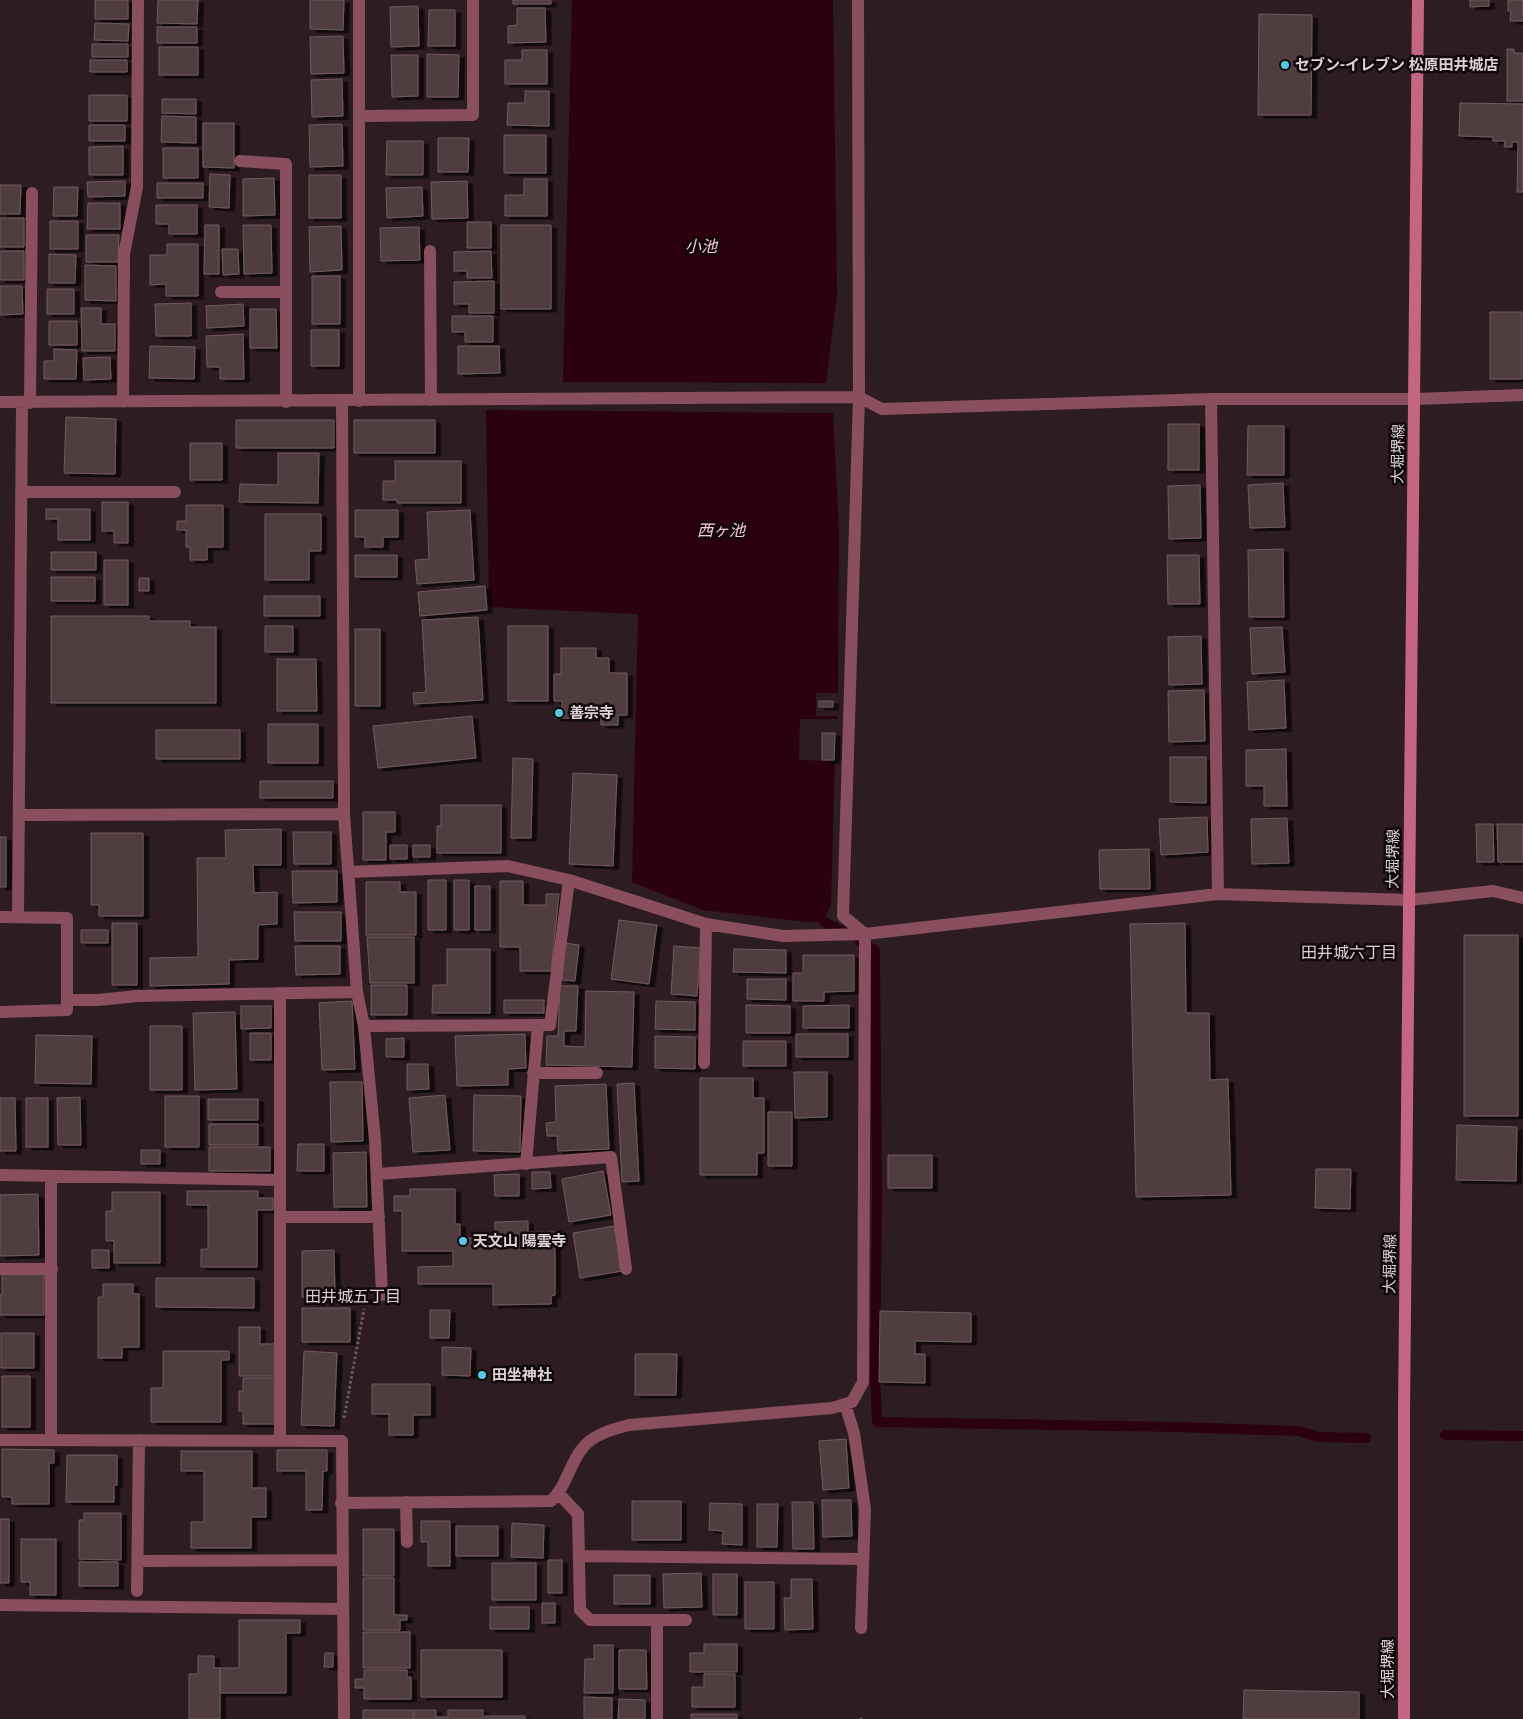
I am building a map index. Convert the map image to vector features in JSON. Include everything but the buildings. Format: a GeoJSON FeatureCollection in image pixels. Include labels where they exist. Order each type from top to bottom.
{"type":"FeatureCollection","features":[{"type":"Feature","properties":{"kind":"main road","name":"大堀堺線"},"geometry":{"type":"LineString","coordinates":[[1404,1719],[1409,900],[1418,0]]}},
{"type":"Feature","properties":{"kind":"street"},"geometry":{"type":"LineString","coordinates":[[123,402],[124,254],[137,187],[138,0]]}},
{"type":"Feature","properties":{"kind":"street"},"geometry":{"type":"LineString","coordinates":[[359,401],[360,0]]}},
{"type":"Feature","properties":{"kind":"street"},"geometry":{"type":"LineString","coordinates":[[359,116],[473,114],[473,0]]}},
{"type":"Feature","properties":{"kind":"street"},"geometry":{"type":"LineString","coordinates":[[858,0],[860,397],[843,916],[865,934]]}},
{"type":"Feature","properties":{"kind":"street"},"geometry":{"type":"LineString","coordinates":[[240,162],[286,164],[286,402]]}},
{"type":"Feature","properties":{"kind":"street"},"geometry":{"type":"LineString","coordinates":[[18,917],[22,492],[32,193]]}},
{"type":"Feature","properties":{"kind":"street"},"geometry":{"type":"LineString","coordinates":[[430,251],[431,400]]}},
{"type":"Feature","properties":{"kind":"street"},"geometry":{"type":"LineString","coordinates":[[221,292],[286,292]]}},
{"type":"Feature","properties":{"kind":"street"},"geometry":{"type":"LineString","coordinates":[[0,402],[286,402],[860,397],[882,409],[1211,400],[1415,399],[1523,394]]}},
{"type":"Feature","properties":{"kind":"street"},"geometry":{"type":"LineString","coordinates":[[1211,400],[1218,894]]}},
{"type":"Feature","properties":{"kind":"street"},"geometry":{"type":"LineString","coordinates":[[342,401],[344,814],[357,992],[364,1026],[378,1174],[382,1295]]}},
{"type":"Feature","properties":{"kind":"street"},"geometry":{"type":"LineString","coordinates":[[22,492],[174,492]]}},
{"type":"Feature","properties":{"kind":"street"},"geometry":{"type":"LineString","coordinates":[[19,816],[344,814]]}},
{"type":"Feature","properties":{"kind":"street"},"geometry":{"type":"LineString","coordinates":[[348,872],[508,866],[569,880],[706,924],[783,936],[865,934],[1218,894],[1409,900],[1493,891],[1523,898]]}},
{"type":"Feature","properties":{"kind":"street"},"geometry":{"type":"LineString","coordinates":[[364,1026],[550,1025],[569,880]]}},
{"type":"Feature","properties":{"kind":"street"},"geometry":{"type":"LineString","coordinates":[[0,918],[67,918],[67,1010],[0,1012]]}},
{"type":"Feature","properties":{"kind":"street"},"geometry":{"type":"LineString","coordinates":[[704,1064],[706,924]]}},
{"type":"Feature","properties":{"kind":"street"},"geometry":{"type":"LineString","coordinates":[[341,1503],[551,1501],[559,1494],[581,1448],[602,1432],[629,1425],[832,1408],[852,1402],[863,1382],[865,934]]}},
{"type":"Feature","properties":{"kind":"street"},"geometry":{"type":"LineString","coordinates":[[67,1000],[280,992],[357,992]]}},
{"type":"Feature","properties":{"kind":"street"},"geometry":{"type":"LineString","coordinates":[[280,992],[280,1441]]}},
{"type":"Feature","properties":{"kind":"street"},"geometry":{"type":"LineString","coordinates":[[526,1164],[538,1025]]}},
{"type":"Feature","properties":{"kind":"street"},"geometry":{"type":"LineString","coordinates":[[533,1074],[598,1073]]}},
{"type":"Feature","properties":{"kind":"street"},"geometry":{"type":"LineString","coordinates":[[378,1174],[611,1158],[626,1269]]}},
{"type":"Feature","properties":{"kind":"street"},"geometry":{"type":"LineString","coordinates":[[0,1175],[280,1180]]}},
{"type":"Feature","properties":{"kind":"street"},"geometry":{"type":"LineString","coordinates":[[51,1176],[51,1440]]}},
{"type":"Feature","properties":{"kind":"street"},"geometry":{"type":"LineString","coordinates":[[281,1217],[379,1218]]}},
{"type":"Feature","properties":{"kind":"street"},"geometry":{"type":"LineString","coordinates":[[0,1269],[52,1269]]}},
{"type":"Feature","properties":{"kind":"street"},"geometry":{"type":"LineString","coordinates":[[845,1404],[854,1433],[865,1509],[860,1628]]}},
{"type":"Feature","properties":{"kind":"street"},"geometry":{"type":"LineString","coordinates":[[0,1440],[342,1441],[344,1719]]}},
{"type":"Feature","properties":{"kind":"street"},"geometry":{"type":"LineString","coordinates":[[137,1591],[139,1440]]}},
{"type":"Feature","properties":{"kind":"street"},"geometry":{"type":"LineString","coordinates":[[559,1494],[578,1514],[580,1610],[590,1620],[686,1620]]}},
{"type":"Feature","properties":{"kind":"street"},"geometry":{"type":"LineString","coordinates":[[406,1502],[406,1542]]}},
{"type":"Feature","properties":{"kind":"street"},"geometry":{"type":"LineString","coordinates":[[579,1556],[863,1559]]}},
{"type":"Feature","properties":{"kind":"street"},"geometry":{"type":"LineString","coordinates":[[138,1561],[342,1560]]}},
{"type":"Feature","properties":{"kind":"street"},"geometry":{"type":"LineString","coordinates":[[0,1605],[342,1609]]}},
{"type":"Feature","properties":{"kind":"street"},"geometry":{"type":"LineString","coordinates":[[657,1620],[657,1719]]}},
{"type":"Feature","properties":{"kind":"path"},"geometry":{"type":"LineString","coordinates":[[342,1441],[342,1429],[366,1295],[382,1295]]}},
{"type":"Feature","properties":{"kind":"water","name":"小池"},"geometry":{"type":"Polygon","coordinates":[[[572,0],[833,0],[837,295],[826,383],[563,382],[572,0]]]}},
{"type":"Feature","properties":{"kind":"water","name":"西ヶ池"},"geometry":{"type":"Polygon","coordinates":[[[486,410],[833,413],[839,534],[838,693],[816,693],[816,716],[838,716],[838,719],[800,719],[799,760],[835,761],[831,903],[824,922],[807,922],[703,910],[632,882],[638,614],[489,607],[486,410]]]}},
{"type":"Feature","properties":{"kind":"waterway"},"geometry":{"type":"LineString","coordinates":[[824,922],[847,934]]}},
{"type":"Feature","properties":{"kind":"waterway"},"geometry":{"type":"LineString","coordinates":[[860,941],[875,950],[877,1197],[875,1374],[877,1422],[1177,1427],[1298,1431],[1319,1437],[1366,1438]]}},
{"type":"Feature","properties":{"kind":"waterway"},"geometry":{"type":"LineString","coordinates":[[1445,1435],[1523,1436]]}},
{"type":"Feature","properties":{"kind":"place","name":"セブン-イレブン 松原田井城店"},"geometry":{"type":"Point","coordinates":[1285,65]}},
{"type":"Feature","properties":{"kind":"place","name":"善宗寺"},"geometry":{"type":"Point","coordinates":[559,713]}},
{"type":"Feature","properties":{"kind":"place","name":"天文山 陽雲寺"},"geometry":{"type":"Point","coordinates":[463,1241]}},
{"type":"Feature","properties":{"kind":"place","name":"田坐神社"},"geometry":{"type":"Point","coordinates":[482,1375]}},
{"type":"Feature","properties":{"kind":"district","name":"田井城六丁目"},"geometry":{"type":"Point","coordinates":[1349,952]}},
{"type":"Feature","properties":{"kind":"district","name":"田井城五丁目"},"geometry":{"type":"Point","coordinates":[353,1296]}}]}
